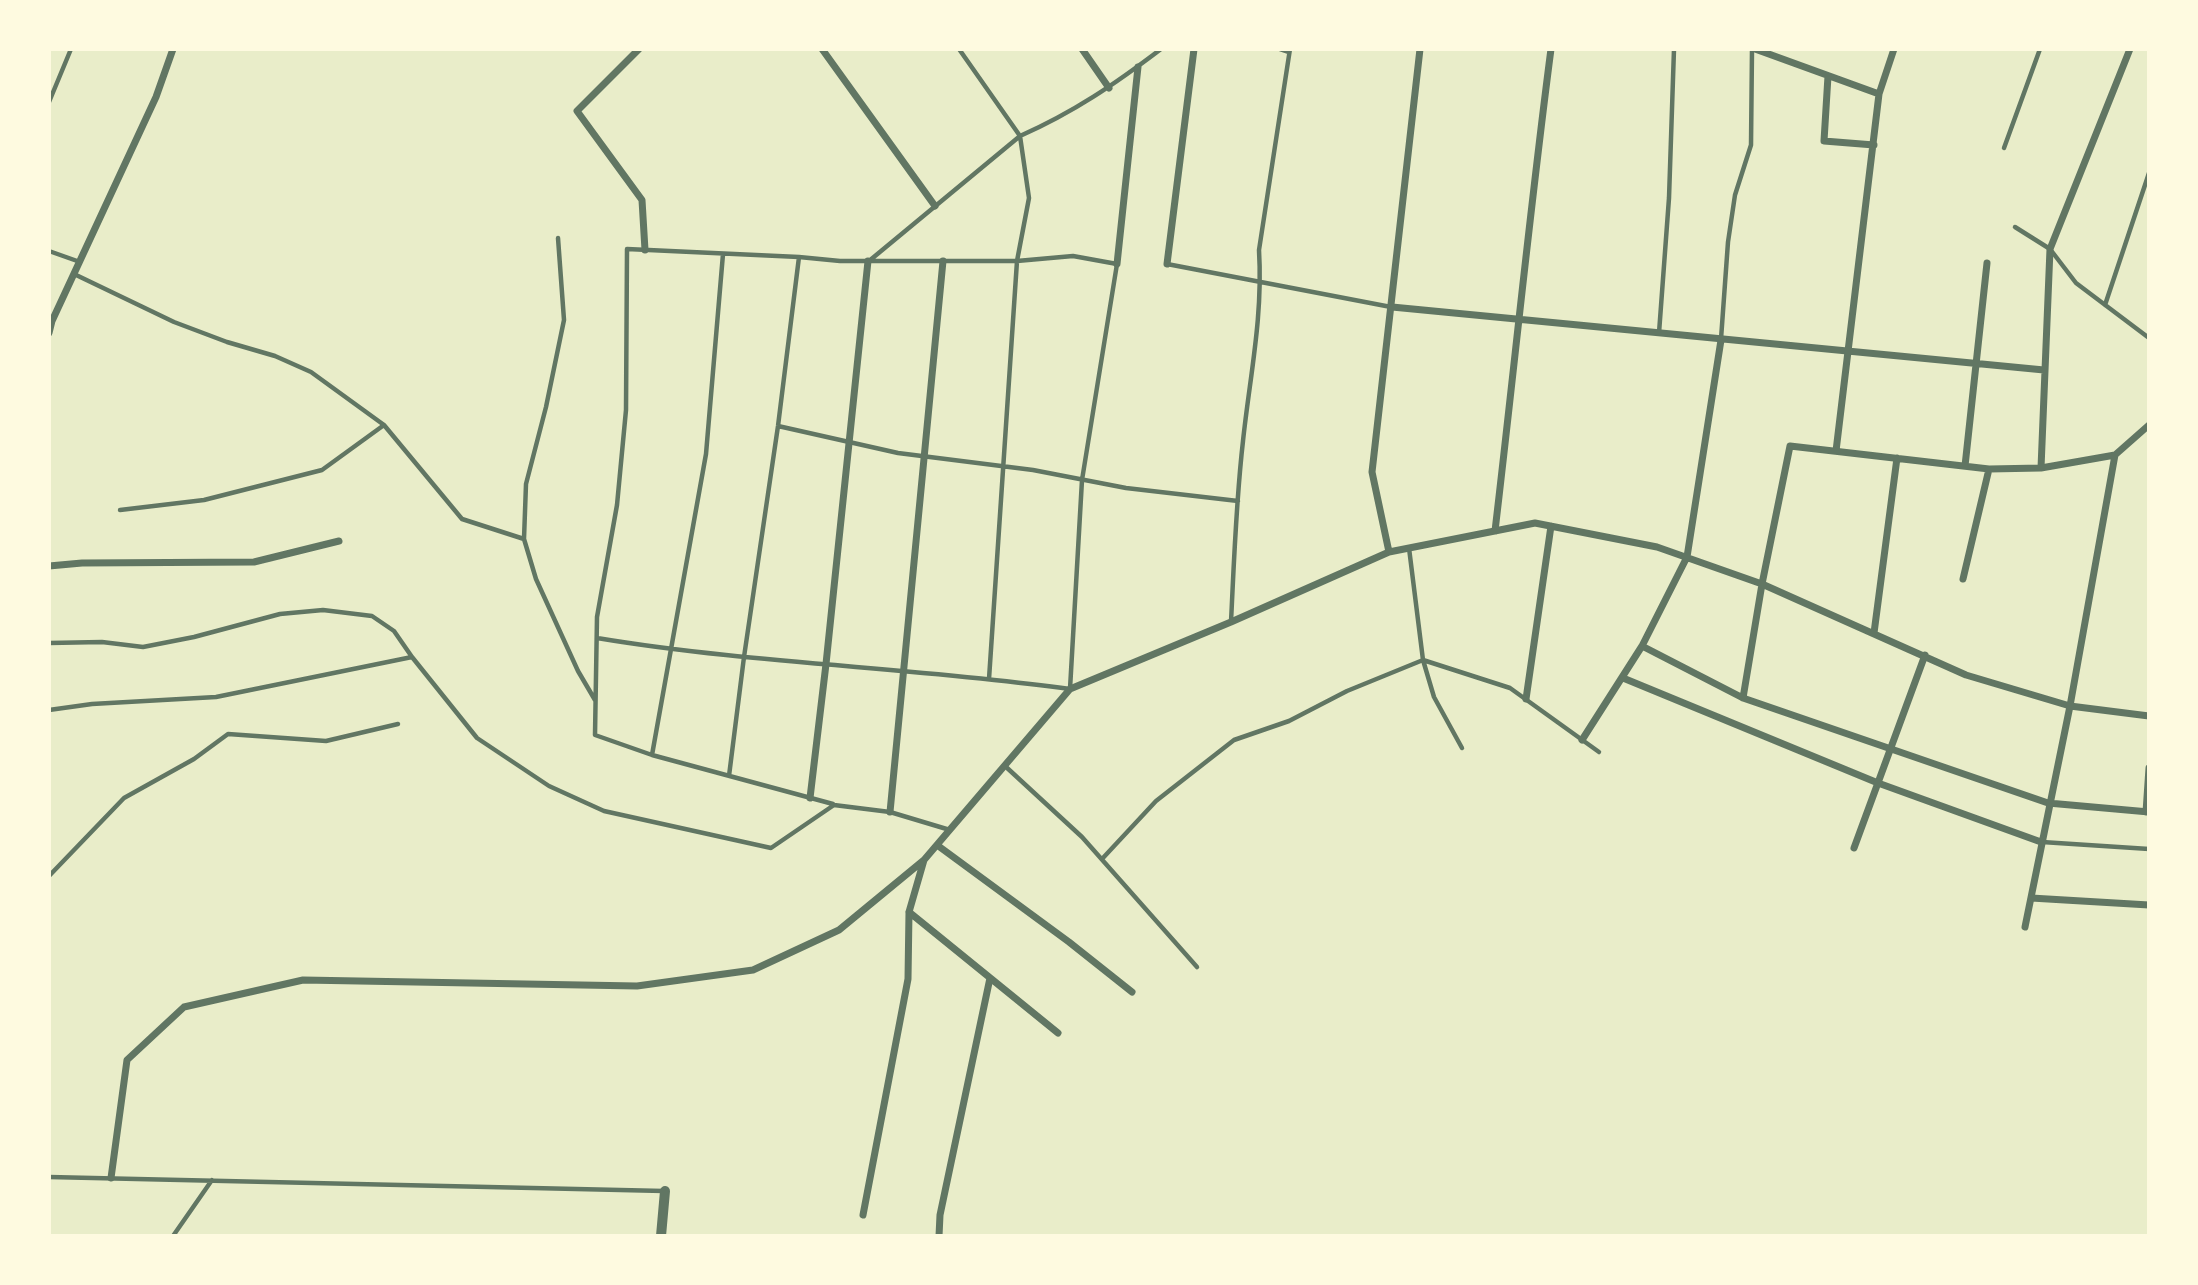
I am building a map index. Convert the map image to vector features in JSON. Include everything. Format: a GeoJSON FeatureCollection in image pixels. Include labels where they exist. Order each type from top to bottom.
{"type":"FeatureCollection","features":[{"type":"Feature","properties":{"kind":"street"},"geometry":{"type":"LineString","coordinates":[[49,333],[156,97],[173,49]]}},
{"type":"Feature","properties":{"kind":"street"},"geometry":{"type":"LineString","coordinates":[[639,49],[577,111],[642,200],[645,250]]}},
{"type":"Feature","properties":{"kind":"street"},"geometry":{"type":"LineString","coordinates":[[822,49],[935,206]]}},
{"type":"Feature","properties":{"kind":"street"},"geometry":{"type":"LineString","coordinates":[[1082,49],[1109,88]]}},
{"type":"Feature","properties":{"kind":"street"},"geometry":{"type":"LineString","coordinates":[[1167,264],[1194,49]]}},
{"type":"Feature","properties":{"kind":"street"},"geometry":{"type":"LineString","coordinates":[[1388,552],[1371,472],[1420,49]]}},
{"type":"Feature","properties":{"kind":"street"},"geometry":{"type":"LineString","coordinates":[[1495,531],[1520,319],[1527,232],[1551,49]]}},
{"type":"Feature","properties":{"kind":"street"},"geometry":{"type":"LineString","coordinates":[[1753,49],[1880,94]]}},
{"type":"Feature","properties":{"kind":"street"},"geometry":{"type":"LineString","coordinates":[[1836,451],[1880,94],[1894,49]]}},
{"type":"Feature","properties":{"kind":"street"},"geometry":{"type":"LineString","coordinates":[[2041,468],[2050,249],[2130,49]]}},
{"type":"Feature","properties":{"kind":"street"},"geometry":{"type":"LineString","coordinates":[[1117,264],[1138,66]]}},
{"type":"Feature","properties":{"kind":"street"},"geometry":{"type":"LineString","coordinates":[[1828,76],[1824,141],[1874,145]]}},
{"type":"Feature","properties":{"kind":"street"},"geometry":{"type":"LineString","coordinates":[[810,798],[827,664],[868,261]]}},
{"type":"Feature","properties":{"kind":"street"},"geometry":{"type":"LineString","coordinates":[[890,812],[943,261]]}},
{"type":"Feature","properties":{"kind":"street"},"geometry":{"type":"LineString","coordinates":[[1965,466],[1987,263]]}},
{"type":"Feature","properties":{"kind":"street"},"geometry":{"type":"LineString","coordinates":[[1392,307],[2044,370]]}},
{"type":"Feature","properties":{"kind":"street"},"geometry":{"type":"LineString","coordinates":[[1582,740],[1643,646],[1687,557],[1721,340]]}},
{"type":"Feature","properties":{"kind":"street"},"geometry":{"type":"LineString","coordinates":[[1743,698],[1762,584],[1790,446],[1989,469],[2041,468],[2115,455],[2149,425]]}},
{"type":"Feature","properties":{"kind":"street"},"geometry":{"type":"LineString","coordinates":[[2025,927],[2048,803],[2070,706],[2115,455]]}},
{"type":"Feature","properties":{"kind":"street"},"geometry":{"type":"LineString","coordinates":[[1874,633],[1897,458]]}},
{"type":"Feature","properties":{"kind":"street"},"geometry":{"type":"LineString","coordinates":[[1963,579],[1989,469]]}},
{"type":"Feature","properties":{"kind":"street"},"geometry":{"type":"LineString","coordinates":[[111,1178],[127,1060],[184,1007],[303,980],[637,986],[753,970],[839,930],[924,860],[1070,689],[1231,622],[1388,552],[1535,523],[1657,547],[1762,584],[1966,675],[2070,706],[2149,716]]}},
{"type":"Feature","properties":{"kind":"street"},"geometry":{"type":"LineString","coordinates":[[1526,699],[1552,526]]}},
{"type":"Feature","properties":{"kind":"street"},"geometry":{"type":"LineString","coordinates":[[49,566],[82,563],[254,562],[340,541]]}},
{"type":"Feature","properties":{"kind":"street"},"geometry":{"type":"LineString","coordinates":[[1643,646],[1743,698],[2048,803],[2147,812],[2149,768]]}},
{"type":"Feature","properties":{"kind":"street"},"geometry":{"type":"LineString","coordinates":[[1854,848],[1925,655]]}},
{"type":"Feature","properties":{"kind":"street"},"geometry":{"type":"LineString","coordinates":[[1623,678],[1878,783],[2041,842]]}},
{"type":"Feature","properties":{"kind":"street"},"geometry":{"type":"LineString","coordinates":[[937,845],[1132,992]]}},
{"type":"Feature","properties":{"kind":"street"},"geometry":{"type":"LineString","coordinates":[[863,1214],[908,979],[909,912],[924,860]]}},
{"type":"Feature","properties":{"kind":"street"},"geometry":{"type":"LineString","coordinates":[[2031,898],[2149,905]]}},
{"type":"Feature","properties":{"kind":"street"},"geometry":{"type":"LineString","coordinates":[[909,912],[1058,1033]]}},
{"type":"Feature","properties":{"kind":"street"},"geometry":{"type":"LineString","coordinates":[[939,1236],[940,1215],[990,978]]}},
{"type":"Feature","properties":{"kind":"street"},"geometry":{"type":"LineString","coordinates":[[661,1236],[665,1191]]}},
{"type":"Feature","properties":{"kind":"lane"},"geometry":{"type":"LineString","coordinates":[[49,102],[71,49]]}},
{"type":"Feature","properties":{"kind":"lane"},"geometry":{"type":"LineString","coordinates":[[959,49],[1020,136],[1030,198],[1017,261],[989,679]]}},
{"type":"Feature","properties":{"kind":"lane"},"geometry":{"type":"LineString","coordinates":[[868,261],[1020,136],[1054,121],[1109,88],[1161,49]]}},
{"type":"Feature","properties":{"kind":"lane"},"geometry":{"type":"LineString","coordinates":[[1231,622],[1243,441],[1258,340],[1261,282],[1259,250],[1289,50],[1280,49]]}},
{"type":"Feature","properties":{"kind":"lane"},"geometry":{"type":"LineString","coordinates":[[1659,333],[1669,198],[1674,49]]}},
{"type":"Feature","properties":{"kind":"lane"},"geometry":{"type":"LineString","coordinates":[[1721,340],[1728,242],[1735,195],[1751,145],[1753,49]]}},
{"type":"Feature","properties":{"kind":"lane"},"geometry":{"type":"LineString","coordinates":[[2004,148],[2040,49]]}},
{"type":"Feature","properties":{"kind":"lane"},"geometry":{"type":"LineString","coordinates":[[2105,305],[2149,173]]}},
{"type":"Feature","properties":{"kind":"lane"},"geometry":{"type":"LineString","coordinates":[[2015,227],[2050,249],[2076,283],[2149,338]]}},
{"type":"Feature","properties":{"kind":"lane"},"geometry":{"type":"LineString","coordinates":[[558,238],[564,320],[546,407],[526,484],[524,539],[536,579],[578,671],[596,701]]}},
{"type":"Feature","properties":{"kind":"lane"},"geometry":{"type":"LineString","coordinates":[[597,638],[669,650],[989,679],[1070,689],[1082,480],[1117,264],[1073,256],[1017,261],[840,261],[628,250],[626,410],[617,505],[597,617],[595,736],[652,755],[834,805],[890,812],[950,830]]}},
{"type":"Feature","properties":{"kind":"lane"},"geometry":{"type":"LineString","coordinates":[[49,251],[80,262]]}},
{"type":"Feature","properties":{"kind":"lane"},"geometry":{"type":"LineString","coordinates":[[652,755],[706,454],[723,254]]}},
{"type":"Feature","properties":{"kind":"lane"},"geometry":{"type":"LineString","coordinates":[[729,776],[799,257]]}},
{"type":"Feature","properties":{"kind":"lane"},"geometry":{"type":"LineString","coordinates":[[1167,264],[1392,307]]}},
{"type":"Feature","properties":{"kind":"lane"},"geometry":{"type":"LineString","coordinates":[[74,274],[174,322],[275,356],[311,372],[384,425],[462,519],[524,539]]}},
{"type":"Feature","properties":{"kind":"lane"},"geometry":{"type":"LineString","coordinates":[[120,510],[204,500],[322,470],[384,425]]}},
{"type":"Feature","properties":{"kind":"lane"},"geometry":{"type":"LineString","coordinates":[[778,426],[924,457],[1033,470],[1126,488],[1238,501]]}},
{"type":"Feature","properties":{"kind":"lane"},"geometry":{"type":"LineString","coordinates":[[1409,548],[1423,660],[1434,697],[1462,748]]}},
{"type":"Feature","properties":{"kind":"lane"},"geometry":{"type":"LineString","coordinates":[[49,643],[102,642],[143,647],[194,637],[280,614],[323,610],[372,616],[394,631],[477,738],[549,786],[604,811],[771,848],[834,805]]}},
{"type":"Feature","properties":{"kind":"lane"},"geometry":{"type":"LineString","coordinates":[[49,710],[92,704],[216,697],[412,657]]}},
{"type":"Feature","properties":{"kind":"lane"},"geometry":{"type":"LineString","coordinates":[[1102,859],[1156,801],[1234,740],[1289,721],[1347,691],[1423,660],[1510,688],[1599,752]]}},
{"type":"Feature","properties":{"kind":"lane"},"geometry":{"type":"LineString","coordinates":[[49,876],[124,798],[194,759],[228,734],[326,741],[398,724]]}},
{"type":"Feature","properties":{"kind":"lane"},"geometry":{"type":"LineString","coordinates":[[1005,766],[1082,837],[1197,967]]}},
{"type":"Feature","properties":{"kind":"lane"},"geometry":{"type":"LineString","coordinates":[[2041,842],[2149,849]]}},
{"type":"Feature","properties":{"kind":"lane"},"geometry":{"type":"LineString","coordinates":[[49,1177],[665,1191]]}},
{"type":"Feature","properties":{"kind":"lane"},"geometry":{"type":"LineString","coordinates":[[173,1236],[212,1181]]}}]}
